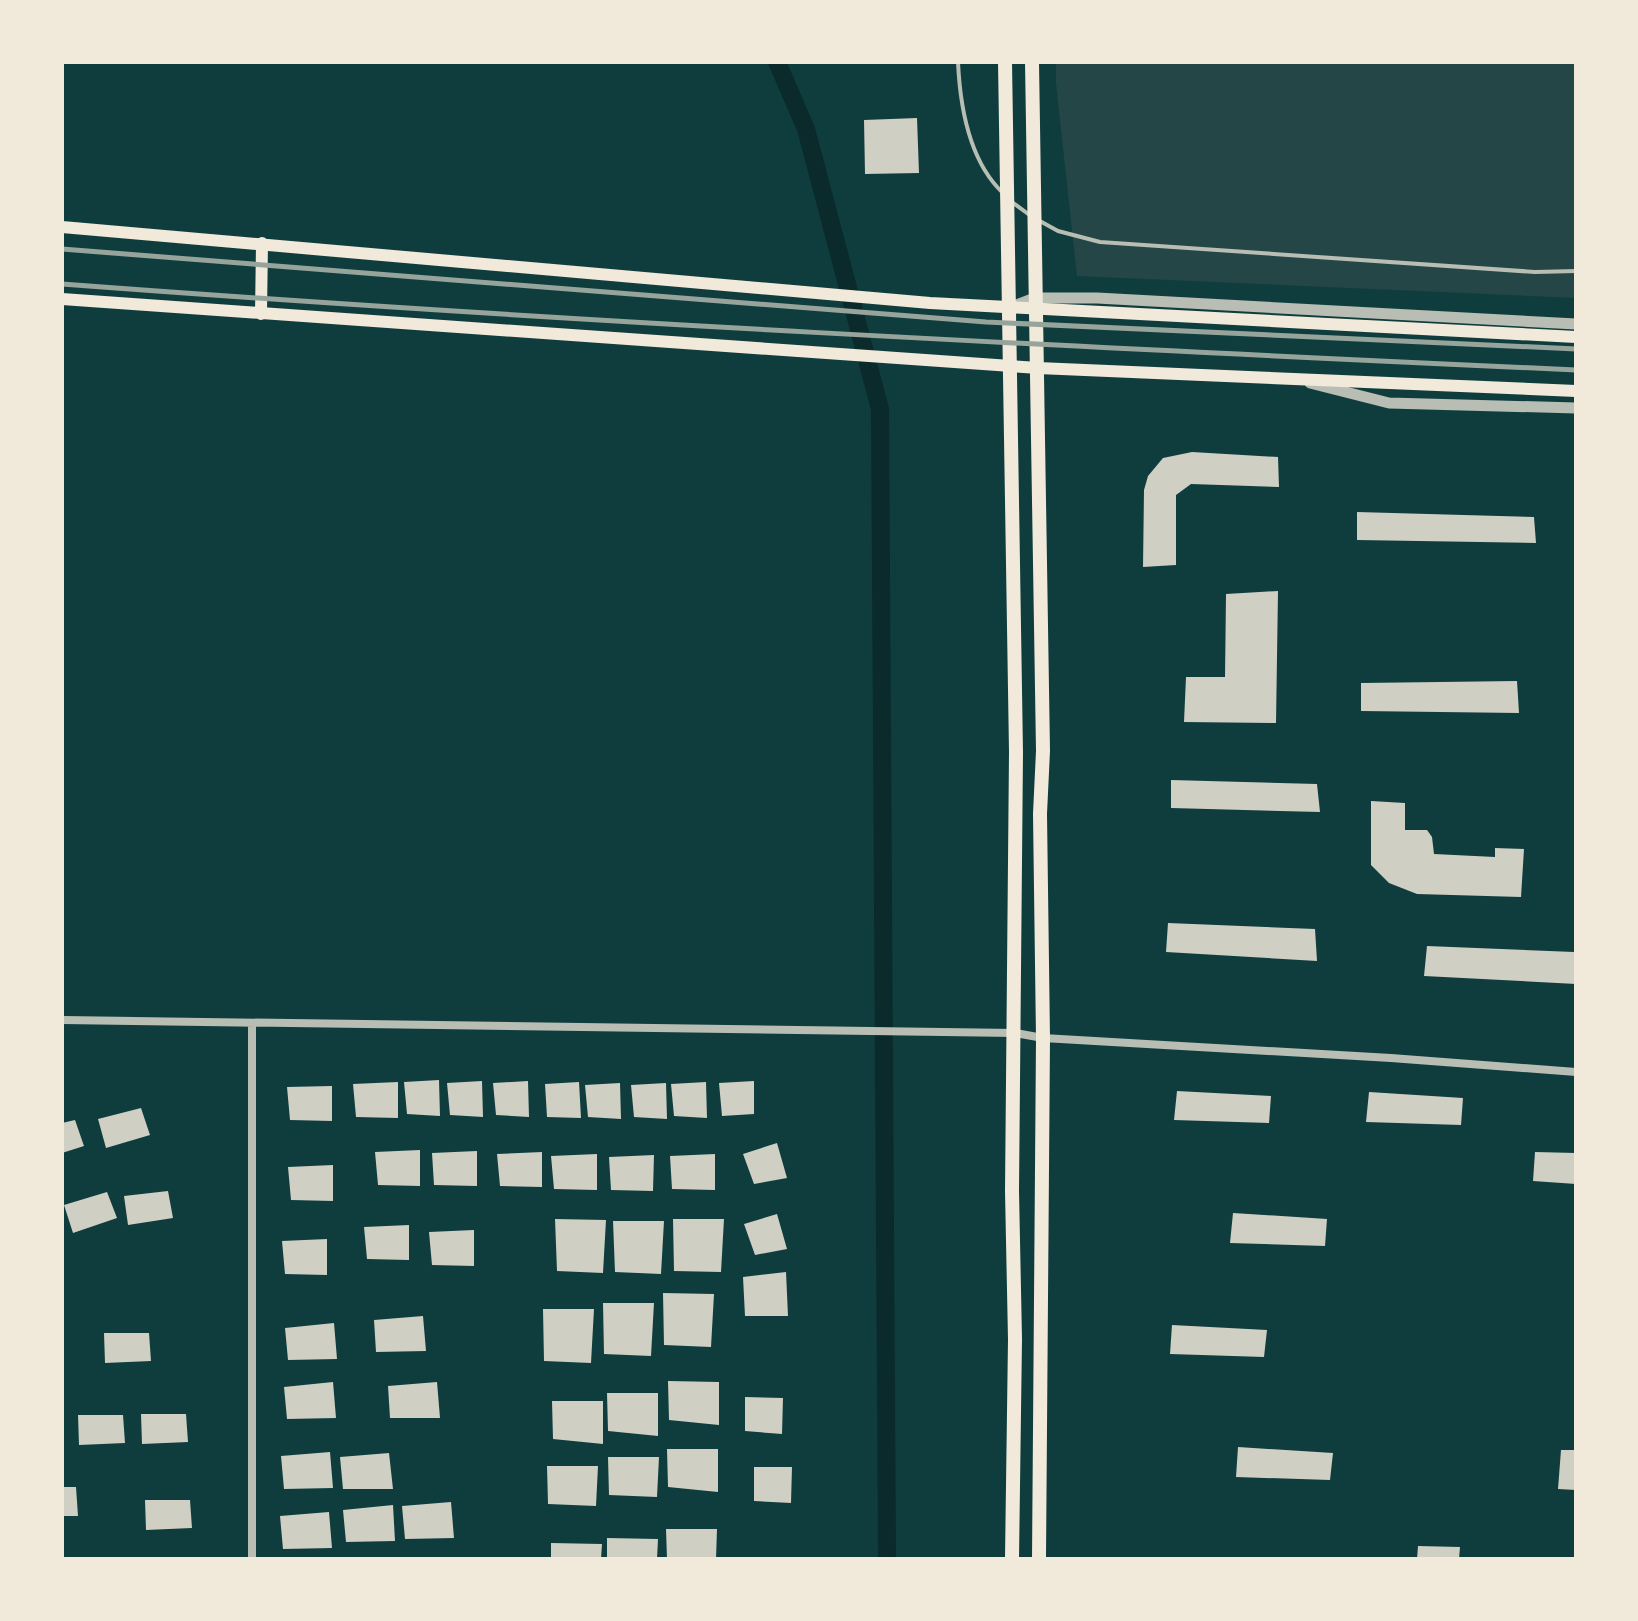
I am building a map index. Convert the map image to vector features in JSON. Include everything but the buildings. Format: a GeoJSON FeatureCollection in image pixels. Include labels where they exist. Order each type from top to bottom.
{"type":"FeatureCollection","features":[{"type":"Feature","properties":{"kind":"highway"},"geometry":{"type":"LineString","coordinates":[[1005,62],[1016,752],[1012,1559]]}},
{"type":"Feature","properties":{"kind":"highway"},"geometry":{"type":"LineString","coordinates":[[1032,62],[1043,751],[1040,814],[1043,1038],[1039,1559]]}},
{"type":"Feature","properties":{"kind":"main road"},"geometry":{"type":"LineString","coordinates":[[62,227],[930,303],[1009,308],[1036,303],[1576,337]]}},
{"type":"Feature","properties":{"kind":"main road"},"geometry":{"type":"LineString","coordinates":[[261,314],[262,243]]}},
{"type":"Feature","properties":{"kind":"main road"},"geometry":{"type":"LineString","coordinates":[[62,299],[1038,368],[1576,391]]}},
{"type":"Feature","properties":{"kind":"street"},"geometry":{"type":"LineString","coordinates":[[1036,303],[1202,303],[1576,324]]}},
{"type":"Feature","properties":{"kind":"street"},"geometry":{"type":"LineString","coordinates":[[1290,378],[1389,403],[1576,408]]}},
{"type":"Feature","properties":{"kind":"street"},"geometry":{"type":"LineString","coordinates":[[62,1020],[1015,1033],[1043,1038],[1576,1072]]}},
{"type":"Feature","properties":{"kind":"street"},"geometry":{"type":"LineString","coordinates":[[252,1023],[252,1559]]}},
{"type":"Feature","properties":{"kind":"lane"},"geometry":{"type":"LineString","coordinates":[[958,62],[968,132],[986,171],[997,187],[1020,209],[1058,231],[1100,242],[1535,272],[1576,271]]}},
{"type":"Feature","properties":{"kind":"shaded area"},"geometry":{"type":"Polygon","coordinates":[[[1056,62],[1576,62],[1576,298],[1077,276],[1056,62]]]}},
{"type":"Feature","properties":{"kind":"waterway"},"geometry":{"type":"LineString","coordinates":[[777,62],[806,129],[880,409],[887,1559]]}},
{"type":"Feature","properties":{"kind":"railway"},"geometry":{"type":"LineString","coordinates":[[62,249],[986,322],[1576,349]]}},
{"type":"Feature","properties":{"kind":"railway"},"geometry":{"type":"LineString","coordinates":[[62,284],[819,333],[1576,370]]}}]}
